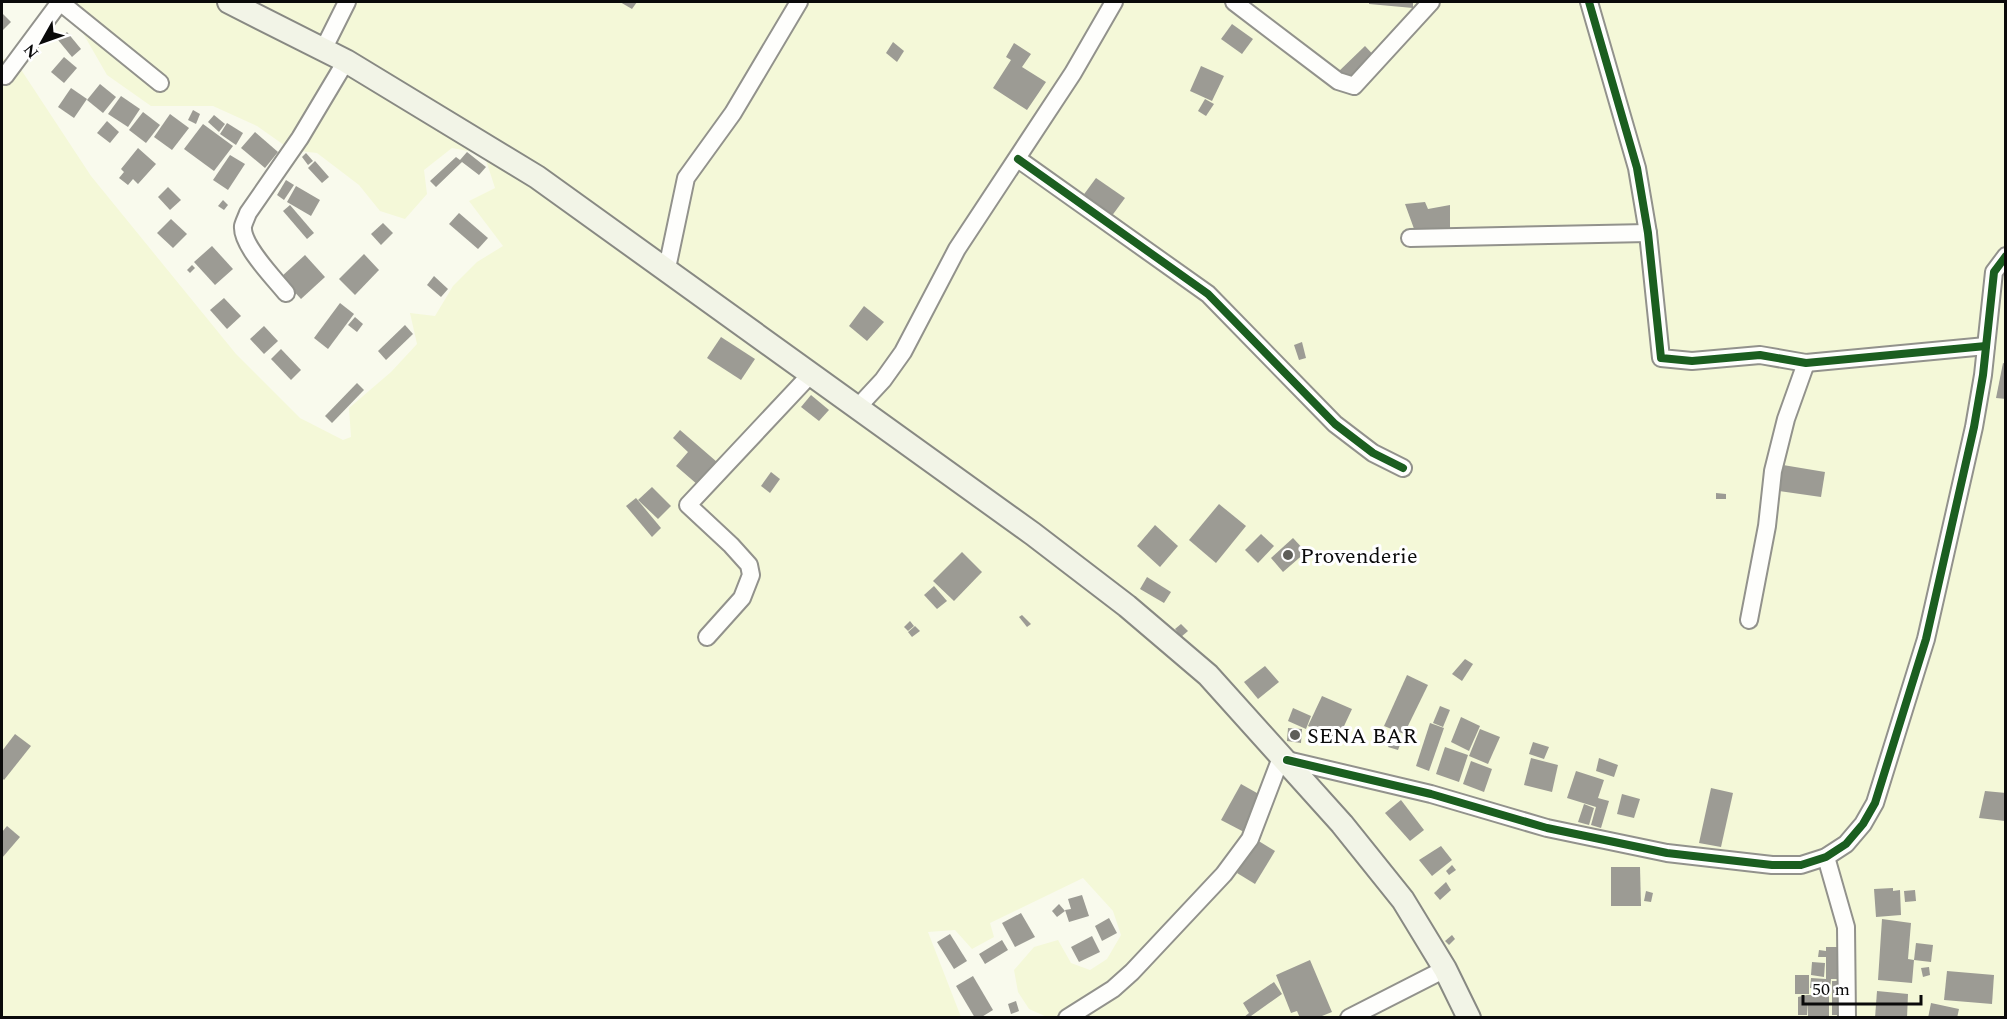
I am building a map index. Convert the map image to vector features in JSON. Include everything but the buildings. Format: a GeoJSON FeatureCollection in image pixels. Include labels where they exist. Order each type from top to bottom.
{"type":"FeatureCollection","features":[{"type":"Feature","properties":{"kind":"main road"},"geometry":{"type":"LineString","coordinates":[[229,2],[346,61],[537,177],[1127,606],[1208,675],[1284,757],[1403,900],[1444,969],[1469,1017]]}},
{"type":"Feature","properties":{"kind":"street"},"geometry":{"type":"LineString","coordinates":[[5,76],[60,2],[160,83]]}},
{"type":"Feature","properties":{"kind":"street"},"geometry":{"type":"LineString","coordinates":[[323,50],[347,2]]}},
{"type":"Feature","properties":{"kind":"street"},"geometry":{"type":"LineString","coordinates":[[666,273],[686,178],[733,112],[799,2]]}},
{"type":"Feature","properties":{"kind":"street"},"geometry":{"type":"LineString","coordinates":[[857,408],[884,380],[903,352],[957,249],[1073,73],[1114,2]]}},
{"type":"Feature","properties":{"kind":"street"},"geometry":{"type":"LineString","coordinates":[[1234,2],[1338,81],[1354,86],[1431,2]]}},
{"type":"Feature","properties":{"kind":"street"},"geometry":{"type":"LineString","coordinates":[[1588,2],[1637,168],[1648,233],[1661,358],[1692,361],[1760,355],[1806,363],[1986,346]]}},
{"type":"Feature","properties":{"kind":"street"},"geometry":{"type":"LineString","coordinates":[[286,293],[251,250],[244,236],[243,226],[248,213],[300,138],[346,61]]}},
{"type":"Feature","properties":{"kind":"street"},"geometry":{"type":"LineString","coordinates":[[1018,159],[1208,294],[1335,424],[1373,453],[1404,468]]}},
{"type":"Feature","properties":{"kind":"street"},"geometry":{"type":"LineString","coordinates":[[1410,238],[1648,233]]}},
{"type":"Feature","properties":{"kind":"street"},"geometry":{"type":"LineString","coordinates":[[1067,1017],[1113,989],[1132,972],[1224,874],[1250,839],[1284,757],[1431,794],[1547,828],[1667,853],[1772,865],[1801,865],[1826,857],[1846,844],[1863,824],[1875,803],[1926,639],[1974,427],[1994,272],[2006,256]]}},
{"type":"Feature","properties":{"kind":"street"},"geometry":{"type":"LineString","coordinates":[[1749,620],[1767,525],[1773,471],[1786,419],[1806,363]]}},
{"type":"Feature","properties":{"kind":"street"},"geometry":{"type":"LineString","coordinates":[[707,637],[742,598],[751,575],[749,565],[731,545],[688,505],[810,375]]}},
{"type":"Feature","properties":{"kind":"street"},"geometry":{"type":"LineString","coordinates":[[1826,857],[1846,927],[1847,1017]]}},
{"type":"Feature","properties":{"kind":"street"},"geometry":{"type":"LineString","coordinates":[[1349,1017],[1444,969]]}},
{"type":"Feature","properties":{"kind":"green space"},"geometry":{"type":"Polygon","coordinates":[[[72,2],[2005,2],[2005,1017],[1047,1017],[1029,1009],[1018,992],[1014,970],[1034,947],[1058,940],[1071,963],[1090,970],[1107,959],[1121,935],[1113,911],[1083,878],[990,923],[994,937],[972,949],[955,930],[928,932],[961,1017],[2,1018],[2,58],[18,65],[91,176],[236,354],[300,418],[343,440],[351,437],[349,408],[391,372],[417,344],[410,313],[435,316],[453,286],[477,262],[503,246],[469,201],[495,188],[484,154],[452,148],[424,170],[427,194],[405,219],[380,211],[359,185],[317,153],[291,150],[257,126],[213,106],[151,106],[107,75],[80,28],[72,2]]]}},
{"type":"Feature","properties":{"kind":"cycle path"},"geometry":{"type":"LineString","coordinates":[[1589,2],[1637,168],[1648,233],[1661,358],[1692,361],[1760,355],[1806,363],[1986,346]]}},
{"type":"Feature","properties":{"kind":"cycle path"},"geometry":{"type":"LineString","coordinates":[[1018,159],[1208,294],[1335,424],[1373,453],[1403,468]]}},
{"type":"Feature","properties":{"kind":"cycle path"},"geometry":{"type":"LineString","coordinates":[[1287,760],[1431,794],[1547,828],[1667,853],[1772,865],[1801,865],[1826,857],[1846,844],[1863,824],[1875,803],[1926,639],[1974,427],[1983,375],[1994,272],[2006,256]]}},
{"type":"Feature","properties":{"kind":"place","name":"Provenderie"},"geometry":{"type":"Point","coordinates":[1288,555]}},
{"type":"Feature","properties":{"kind":"place","name":"SENA BAR"},"geometry":{"type":"Point","coordinates":[1295,735]}}]}
